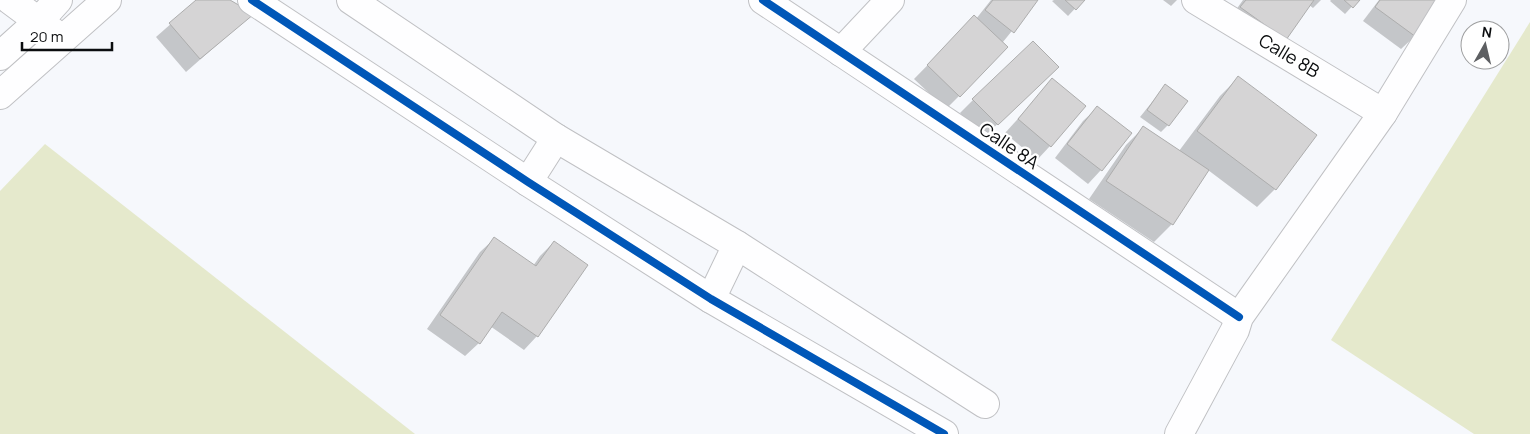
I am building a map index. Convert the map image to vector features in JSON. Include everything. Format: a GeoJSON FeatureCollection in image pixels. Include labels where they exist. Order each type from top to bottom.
{"type":"FeatureCollection","features":[{"type":"Feature","properties":{"kind":"street"},"geometry":{"type":"LineString","coordinates":[[10,0],[63,39]]}},
{"type":"Feature","properties":{"kind":"street"},"geometry":{"type":"LineString","coordinates":[[0,56],[39,21],[58,0]]}},
{"type":"Feature","properties":{"kind":"street"},"geometry":{"type":"LineString","coordinates":[[252,0],[528,182],[711,299],[944,434]]}},
{"type":"Feature","properties":{"kind":"street"},"geometry":{"type":"LineString","coordinates":[[352,0],[556,138],[737,245],[985,404]]}},
{"type":"Feature","properties":{"kind":"street","name":"Calle 8A"},"geometry":{"type":"LineString","coordinates":[[763,0],[1239,317]]}},
{"type":"Feature","properties":{"kind":"street"},"geometry":{"type":"LineString","coordinates":[[841,52],[890,0]]}},
{"type":"Feature","properties":{"kind":"street","name":"Calle 8B"},"geometry":{"type":"LineString","coordinates":[[1196,0],[1384,113]]}},
{"type":"Feature","properties":{"kind":"street"},"geometry":{"type":"LineString","coordinates":[[1179,434],[1235,330],[1239,317],[1384,113],[1452,0]]}},
{"type":"Feature","properties":{"kind":"street"},"geometry":{"type":"LineString","coordinates":[[0,95],[63,39],[102,1]]}},
{"type":"Feature","properties":{"kind":"street"},"geometry":{"type":"LineString","coordinates":[[528,182],[556,138]]}},
{"type":"Feature","properties":{"kind":"street"},"geometry":{"type":"LineString","coordinates":[[711,299],[737,245]]}},
{"type":"Feature","properties":{"kind":"green space"},"geometry":{"type":"Polygon","coordinates":[[[1530,22],[1530,434],[1474,434],[1331,340],[1500,70],[1510,70],[1510,54],[1530,22]]]}},
{"type":"Feature","properties":{"kind":"green space"},"geometry":{"type":"Polygon","coordinates":[[[45,144],[415,434],[0,434],[0,191],[45,144]]]}},
{"type":"Feature","properties":{"kind":"building"},"geometry":{"type":"Polygon","coordinates":[[[196,0],[230,0],[254,14],[200,59],[169,23],[196,0]]]}},
{"type":"Feature","properties":{"kind":"building"},"geometry":{"type":"Polygon","coordinates":[[[993,0],[1038,0],[1014,33],[985,10],[993,0]]]}},
{"type":"Feature","properties":{"kind":"building"},"geometry":{"type":"Polygon","coordinates":[[[1065,0],[1085,0],[1076,10],[1065,0]]]}},
{"type":"Feature","properties":{"kind":"building"},"geometry":{"type":"Polygon","coordinates":[[[1246,0],[1314,0],[1286,40],[1240,7],[1246,0]]]}},
{"type":"Feature","properties":{"kind":"building"},"geometry":{"type":"Polygon","coordinates":[[[1344,0],[1360,0],[1353,8],[1344,0]]]}},
{"type":"Feature","properties":{"kind":"building"},"geometry":{"type":"Polygon","coordinates":[[[1380,0],[1444,0],[1416,37],[1375,7],[1380,0]]]}},
{"type":"Feature","properties":{"kind":"building"},"geometry":{"type":"Polygon","coordinates":[[[974,15],[1008,47],[960,97],[927,65],[974,15]]]}},
{"type":"Feature","properties":{"kind":"building"},"geometry":{"type":"Polygon","coordinates":[[[1033,41],[1059,67],[998,125],[972,99],[1033,41]]]}},
{"type":"Feature","properties":{"kind":"building"},"geometry":{"type":"Polygon","coordinates":[[[1238,76],[1317,135],[1276,190],[1197,131],[1238,76]]]}},
{"type":"Feature","properties":{"kind":"building"},"geometry":{"type":"Polygon","coordinates":[[[1052,78],[1086,106],[1051,147],[1018,119],[1052,78]]]}},
{"type":"Feature","properties":{"kind":"building"},"geometry":{"type":"Polygon","coordinates":[[[1165,84],[1188,101],[1169,126],[1147,110],[1165,84]]]}},
{"type":"Feature","properties":{"kind":"building"},"geometry":{"type":"Polygon","coordinates":[[[1097,106],[1132,133],[1102,171],[1067,144],[1097,106]]]}},
{"type":"Feature","properties":{"kind":"building"},"geometry":{"type":"Polygon","coordinates":[[[1143,126],[1209,170],[1173,225],[1106,181],[1143,126]]]}},
{"type":"Feature","properties":{"kind":"building"},"geometry":{"type":"Polygon","coordinates":[[[494,237],[536,266],[554,241],[588,265],[538,337],[502,312],[480,344],[440,315],[494,237]]]}},
{"type":"Feature","properties":{"kind":"cycle path"},"geometry":{"type":"LineString","coordinates":[[252,0],[528,182],[711,299],[944,434]]}},
{"type":"Feature","properties":{"kind":"cycle path"},"geometry":{"type":"LineString","coordinates":[[763,0],[1239,317]]}}]}
